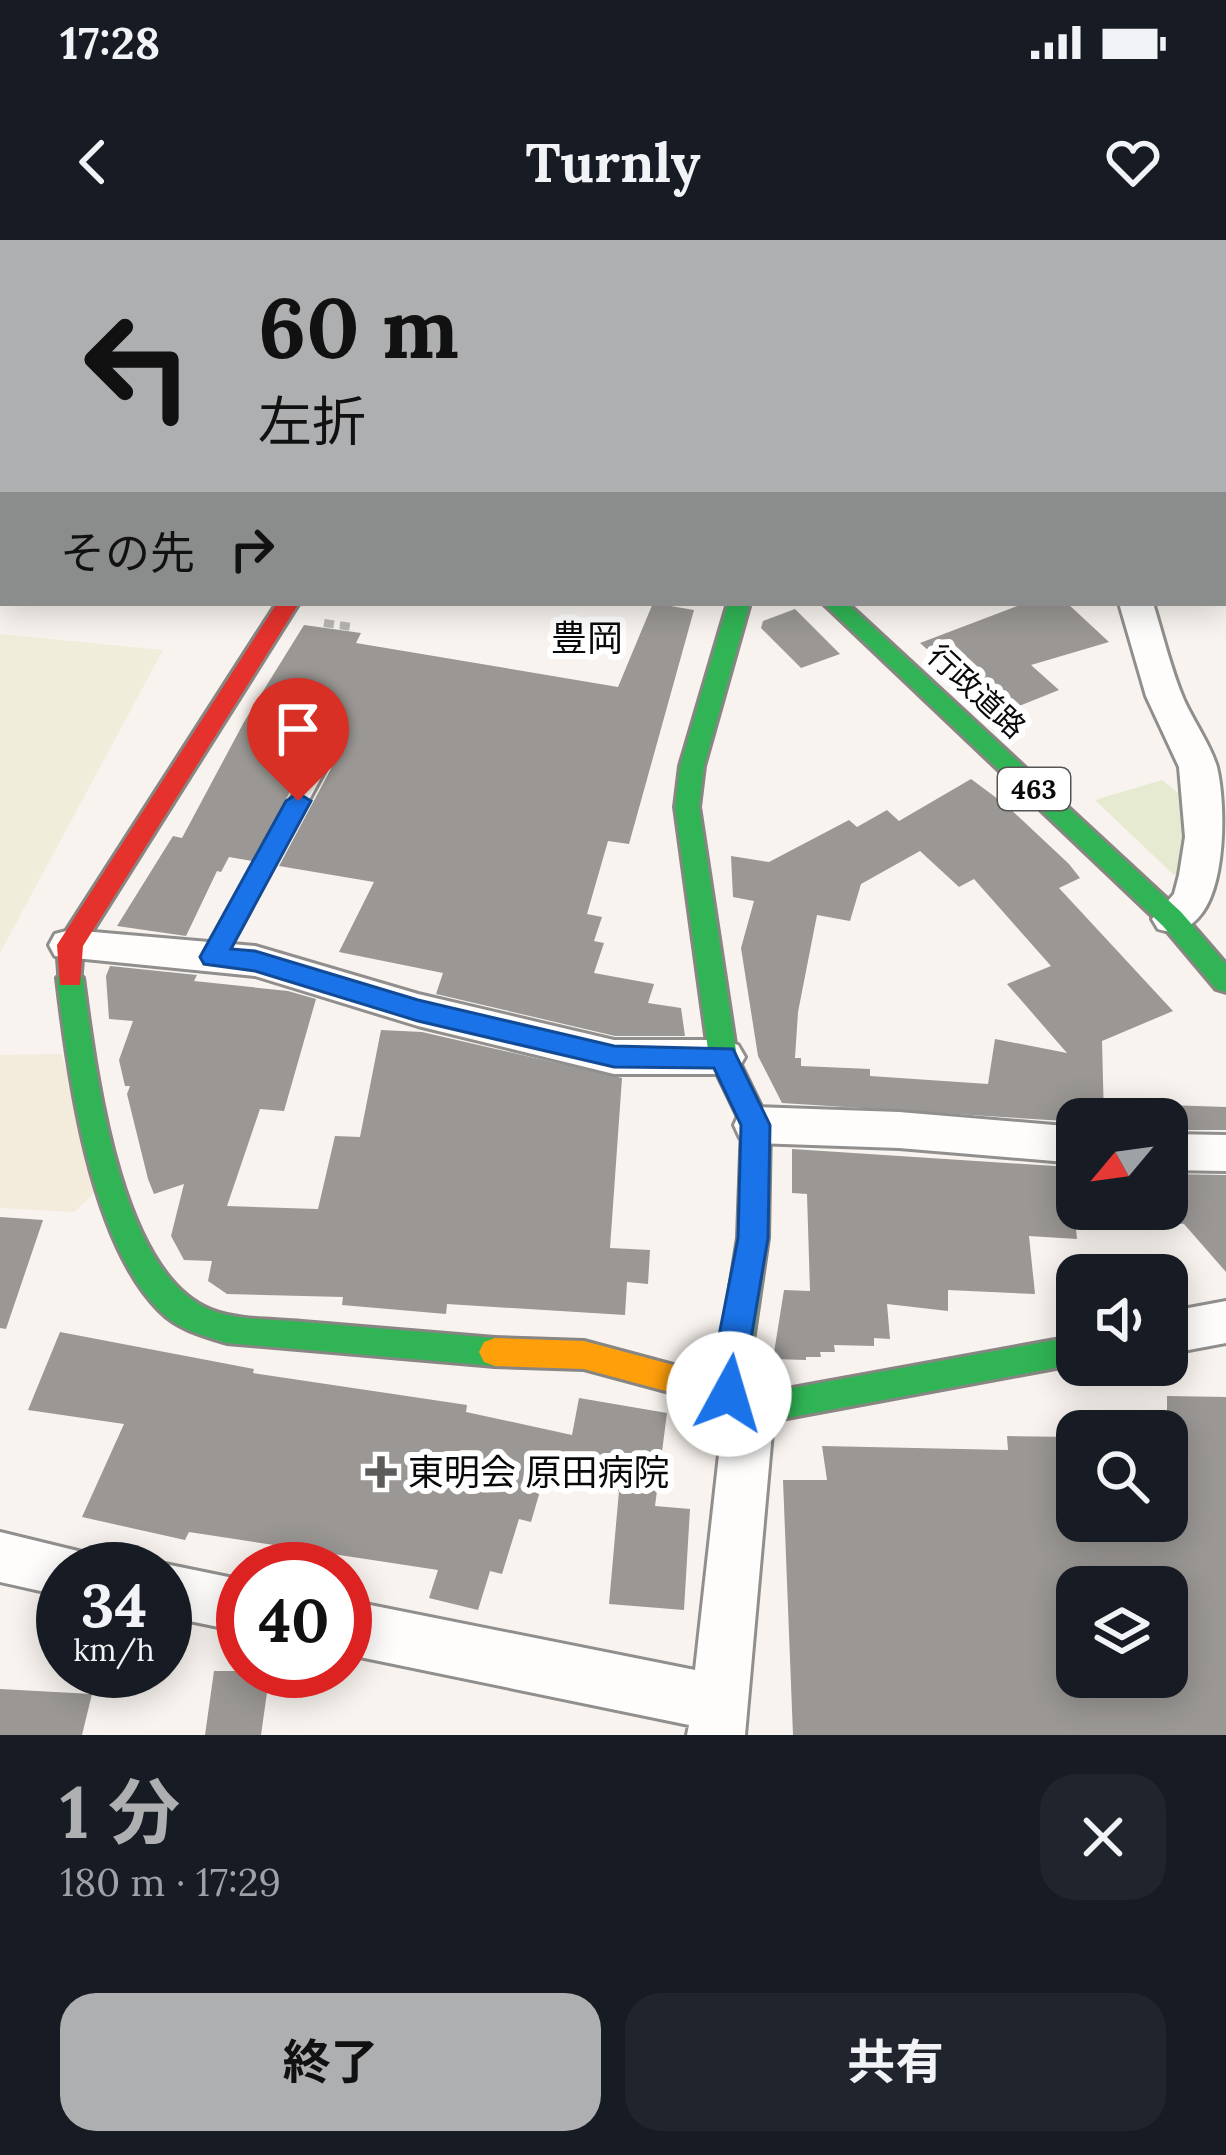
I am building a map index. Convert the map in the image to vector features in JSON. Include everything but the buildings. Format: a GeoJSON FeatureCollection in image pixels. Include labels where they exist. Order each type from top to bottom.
{"type":"FeatureCollection","features":[{"type":"Feature","properties":{"kind":"main road"},"geometry":{"type":"LineString","coordinates":[[286,606],[70,945],[67,973],[78,1032],[124,1217],[145,1268],[164,1295],[190,1319],[227,1329],[465,1351],[584,1355],[739,1402],[1056,1353]]}},
{"type":"Feature","properties":{"kind":"main road"},"geometry":{"type":"LineString","coordinates":[[738,606],[692,766],[687,807],[723,1057],[756,1125],[753,1238],[733,1346],[739,1402]]}},
{"type":"Feature","properties":{"kind":"main road","name":"行政道路"},"geometry":{"type":"LineString","coordinates":[[837,606],[1172,919],[1226,982]]}},
{"type":"Feature","properties":{"kind":"street"},"geometry":{"type":"LineString","coordinates":[[1144,606],[1164,696],[1211,748],[1199,875],[1192,900],[1172,919]]}},
{"type":"Feature","properties":{"kind":"street"},"geometry":{"type":"LineString","coordinates":[[70,945],[255,961],[418,1010],[614,1057],[723,1057]]}},
{"type":"Feature","properties":{"kind":"street"},"geometry":{"type":"LineString","coordinates":[[756,1125],[899,1130],[1056,1143]]}},
{"type":"Feature","properties":{"kind":"street"},"geometry":{"type":"LineString","coordinates":[[1188,1152],[1226,1153]]}},
{"type":"Feature","properties":{"kind":"street"},"geometry":{"type":"LineString","coordinates":[[1188,1329],[1226,1322]]}},
{"type":"Feature","properties":{"kind":"street"},"geometry":{"type":"LineString","coordinates":[[372,1634],[716,1718],[739,1402]]}},
{"type":"Feature","properties":{"kind":"street"},"geometry":{"type":"LineString","coordinates":[[0,1557],[36,1564]]}},
{"type":"Feature","properties":{"kind":"lane"},"geometry":{"type":"LineString","coordinates":[[214,957],[320,763]]}},
{"type":"Feature","properties":{"kind":"shaded area"},"geometry":{"type":"Polygon","coordinates":[[[61,1054],[103,1185],[74,1212],[0,1208],[0,1055],[61,1054]]]}},
{"type":"Feature","properties":{"kind":"green space"},"geometry":{"type":"Polygon","coordinates":[[[0,634],[163,650],[0,953],[0,634]]]}},
{"type":"Feature","properties":{"kind":"green space"},"geometry":{"type":"Polygon","coordinates":[[[1162,780],[1187,800],[1185,871],[1174,875],[1095,800],[1162,780]]]}},
{"type":"Feature","properties":{"kind":"traffic: fast"},"geometry":{"type":"LineString","coordinates":[[738,606],[692,766],[687,807],[723,1057],[756,1125],[753,1238],[729,1394],[749,1410],[1056,1354]]}},
{"type":"Feature","properties":{"kind":"traffic: fast"},"geometry":{"type":"LineString","coordinates":[[837,606],[1172,919],[1226,982]]}},
{"type":"Feature","properties":{"kind":"traffic: fast"},"geometry":{"type":"LineString","coordinates":[[70,978],[90,1101],[114,1195],[149,1274],[170,1301],[227,1329],[495,1352]]}},
{"type":"Feature","properties":{"kind":"traffic: slow"},"geometry":{"type":"LineString","coordinates":[[495,1352],[584,1355],[729,1394]]}},
{"type":"Feature","properties":{"kind":"traffic: jam"},"geometry":{"type":"LineString","coordinates":[[70,978],[70,945],[286,606]]}},
{"type":"Feature","properties":{"kind":"place","name":"東明会 原田病院"},"geometry":{"type":"Point","coordinates":[381,1472]}},
{"type":"Feature","properties":{"kind":"district","name":"豊岡"},"geometry":{"type":"Point","coordinates":[587,638]}},
{"type":"Feature","properties":{"kind":"route"},"geometry":{"type":"LineString","coordinates":[[298,801],[214,957],[255,961],[418,1010],[614,1057],[723,1057],[756,1125],[753,1238],[729,1394]]}}]}
